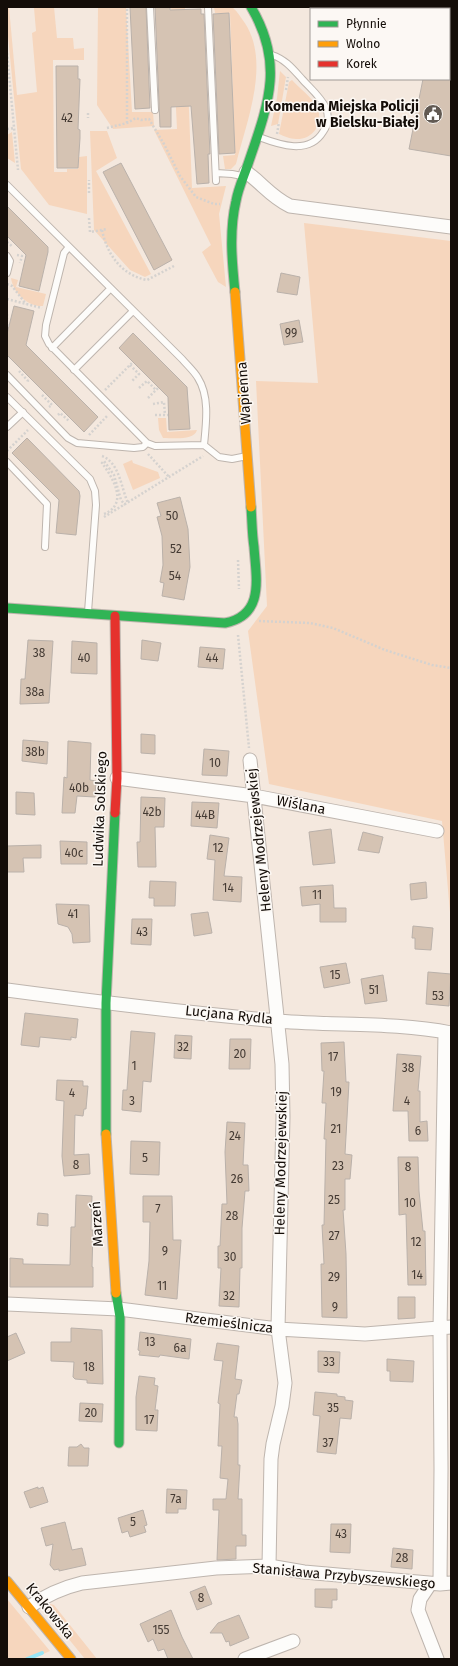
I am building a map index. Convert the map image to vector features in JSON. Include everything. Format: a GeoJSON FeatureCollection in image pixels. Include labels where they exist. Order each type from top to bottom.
{"type":"FeatureCollection","features":[{"type":"Feature","properties":{"kind":"street","name":"Wapienna"},"geometry":{"type":"LineString","coordinates":[[246,614],[253,603],[256,584],[238,311],[232,254],[235,204],[270,97],[270,55],[266,33],[252,7]]}},
{"type":"Feature","properties":{"kind":"street"},"geometry":{"type":"LineString","coordinates":[[245,174],[257,179],[268,192],[290,206],[451,227]]}},
{"type":"Feature","properties":{"kind":"street"},"geometry":{"type":"LineString","coordinates":[[7,608],[207,623],[226,623],[237,621],[246,614]]}},
{"type":"Feature","properties":{"kind":"street","name":"Ludwika Solskiego"},"geometry":{"type":"LineString","coordinates":[[106,1003],[117,778],[115,616]]}},
{"type":"Feature","properties":{"kind":"street","name":"Heleny Modrzejewskiej"},"geometry":{"type":"LineString","coordinates":[[250,760],[278,1021],[283,1117],[278,1329],[285,1383],[282,1406],[271,1459],[269,1566]]}},
{"type":"Feature","properties":{"kind":"street","name":"Wiślana"},"geometry":{"type":"LineString","coordinates":[[117,778],[254,796],[437,831]]}},
{"type":"Feature","properties":{"kind":"street","name":"Lucjana Rydla"},"geometry":{"type":"LineString","coordinates":[[7,990],[106,1003],[278,1021],[390,1025],[448,1032]]}},
{"type":"Feature","properties":{"kind":"street","name":"Marzeń"},"geometry":{"type":"LineString","coordinates":[[106,1003],[106,1151],[116,1301],[120,1317],[119,1443]]}},
{"type":"Feature","properties":{"kind":"street"},"geometry":{"type":"LineString","coordinates":[[437,1659],[418,1610],[420,1599],[440,1584],[441,1469],[445,1328],[448,1032]]}},
{"type":"Feature","properties":{"kind":"street","name":"Rzemieślnicza"},"geometry":{"type":"LineString","coordinates":[[7,1304],[119,1309],[278,1329],[364,1334],[445,1328]]}},
{"type":"Feature","properties":{"kind":"street","name":"Stanisława Przybyszewskiego"},"geometry":{"type":"LineString","coordinates":[[29,1607],[47,1594],[63,1587],[82,1583],[202,1569],[269,1566],[304,1572],[440,1584]]}},
{"type":"Feature","properties":{"kind":"street","name":"Krakowska"},"geometry":{"type":"LineString","coordinates":[[7,1581],[71,1659]]}},
{"type":"Feature","properties":{"kind":"street"},"geometry":{"type":"LineString","coordinates":[[245,1659],[293,1641]]}},
{"type":"Feature","properties":{"kind":"lane"},"geometry":{"type":"LineString","coordinates":[[150,7],[155,110]]}},
{"type":"Feature","properties":{"kind":"lane"},"geometry":{"type":"LineString","coordinates":[[208,7],[216,181]]}},
{"type":"Feature","properties":{"kind":"lane"},"geometry":{"type":"LineString","coordinates":[[258,137],[288,146],[304,146],[317,140],[327,123],[326,108],[319,97],[280,57],[270,55]]}},
{"type":"Feature","properties":{"kind":"lane"},"geometry":{"type":"LineString","coordinates":[[216,173],[245,174]]}},
{"type":"Feature","properties":{"kind":"lane"},"geometry":{"type":"LineString","coordinates":[[7,185],[68,248],[182,359],[198,377],[204,393],[206,411],[204,445]]}},
{"type":"Feature","properties":{"kind":"lane"},"geometry":{"type":"LineString","coordinates":[[68,248],[64,253],[46,325],[45,336],[52,348],[147,444],[155,446],[204,445],[219,457],[232,459],[248,456]]}},
{"type":"Feature","properties":{"kind":"lane"},"geometry":{"type":"LineString","coordinates":[[7,256],[10,261],[7,273]]}},
{"type":"Feature","properties":{"kind":"lane"},"geometry":{"type":"LineString","coordinates":[[52,348],[110,289]]}},
{"type":"Feature","properties":{"kind":"lane"},"geometry":{"type":"LineString","coordinates":[[74,370],[133,311]]}},
{"type":"Feature","properties":{"kind":"lane"},"geometry":{"type":"LineString","coordinates":[[7,374],[68,438],[77,443],[134,448],[143,447],[147,444]]}},
{"type":"Feature","properties":{"kind":"lane"},"geometry":{"type":"LineString","coordinates":[[7,397],[24,412],[90,479],[95,491],[96,505],[88,614]]}},
{"type":"Feature","properties":{"kind":"lane"},"geometry":{"type":"LineString","coordinates":[[7,427],[24,412]]}},
{"type":"Feature","properties":{"kind":"lane"},"geometry":{"type":"LineString","coordinates":[[7,462],[47,504],[45,547]]}},
{"type":"Feature","properties":{"kind":"path"},"geometry":{"type":"LineString","coordinates":[[127,7],[127,123]]}},
{"type":"Feature","properties":{"kind":"path"},"geometry":{"type":"LineString","coordinates":[[7,54],[18,170]]}},
{"type":"Feature","properties":{"kind":"path"},"geometry":{"type":"LineString","coordinates":[[88,113],[88,118]]}},
{"type":"Feature","properties":{"kind":"path"},"geometry":{"type":"LineString","coordinates":[[106,128],[127,123],[136,118],[142,120],[149,119],[164,144],[180,176],[196,197],[214,204],[226,204]]}},
{"type":"Feature","properties":{"kind":"path"},"geometry":{"type":"LineString","coordinates":[[7,129],[15,128]]}},
{"type":"Feature","properties":{"kind":"path"},"geometry":{"type":"LineString","coordinates":[[89,180],[89,193]]}},
{"type":"Feature","properties":{"kind":"path"},"geometry":{"type":"LineString","coordinates":[[89,218],[90,232],[107,229]]}},
{"type":"Feature","properties":{"kind":"path"},"geometry":{"type":"LineString","coordinates":[[102,230],[104,242],[111,255],[131,275],[147,280],[174,266]]}},
{"type":"Feature","properties":{"kind":"path"},"geometry":{"type":"LineString","coordinates":[[7,242],[12,248],[16,244]]}},
{"type":"Feature","properties":{"kind":"path"},"geometry":{"type":"LineString","coordinates":[[7,284],[12,286],[26,304]]}},
{"type":"Feature","properties":{"kind":"path"},"geometry":{"type":"LineString","coordinates":[[7,299],[43,308]]}},
{"type":"Feature","properties":{"kind":"path"},"geometry":{"type":"LineString","coordinates":[[7,314],[7,319]]}},
{"type":"Feature","properties":{"kind":"path"},"geometry":{"type":"LineString","coordinates":[[111,384],[132,364],[139,374],[132,381]]}},
{"type":"Feature","properties":{"kind":"path"},"geometry":{"type":"LineString","coordinates":[[19,370],[28,381]]}},
{"type":"Feature","properties":{"kind":"path"},"geometry":{"type":"LineString","coordinates":[[139,388],[147,381],[156,390]]}},
{"type":"Feature","properties":{"kind":"path"},"geometry":{"type":"LineString","coordinates":[[148,398],[158,388]]}},
{"type":"Feature","properties":{"kind":"path"},"geometry":{"type":"LineString","coordinates":[[43,394],[52,405]]}},
{"type":"Feature","properties":{"kind":"path"},"geometry":{"type":"LineString","coordinates":[[153,404],[164,402],[167,415],[155,415]]}},
{"type":"Feature","properties":{"kind":"path"},"geometry":{"type":"LineString","coordinates":[[60,413],[69,421]]}},
{"type":"Feature","properties":{"kind":"path"},"geometry":{"type":"LineString","coordinates":[[92,432],[108,415]]}},
{"type":"Feature","properties":{"kind":"path"},"geometry":{"type":"LineString","coordinates":[[7,451],[28,429]]}},
{"type":"Feature","properties":{"kind":"path"},"geometry":{"type":"LineString","coordinates":[[97,454],[108,458],[113,464],[126,504]]}},
{"type":"Feature","properties":{"kind":"path"},"geometry":{"type":"LineString","coordinates":[[108,515],[203,456]]}},
{"type":"Feature","properties":{"kind":"path"},"geometry":{"type":"LineString","coordinates":[[150,458],[169,477]]}},
{"type":"Feature","properties":{"kind":"path"},"geometry":{"type":"LineString","coordinates":[[104,514],[116,506],[118,501],[111,476],[102,463],[104,461],[114,475],[122,500],[126,504]]}},
{"type":"Feature","properties":{"kind":"path"},"geometry":{"type":"LineString","coordinates":[[246,614],[258,621],[310,624],[333,628],[385,650],[432,665],[451,668]]}},
{"type":"Feature","properties":{"kind":"path"},"geometry":{"type":"LineString","coordinates":[[237,621],[250,760]]}},
{"type":"Feature","properties":{"kind":"shaded area"},"geometry":{"type":"Polygon","coordinates":[[[224,6],[235,10],[251,35],[256,53],[254,91],[250,110],[236,164],[231,169],[225,169],[223,156],[235,155],[230,13],[215,13],[214,7],[224,6]]]}},
{"type":"Feature","properties":{"kind":"shaded area"},"geometry":{"type":"Polygon","coordinates":[[[7,7],[9,7],[17,95],[37,92],[32,33],[36,31],[34,8],[54,7],[57,38],[73,38],[74,49],[84,48],[84,60],[53,60],[54,172],[67,172],[67,169],[78,169],[79,157],[87,156],[87,214],[49,205],[21,169],[7,26],[7,7]]]}},
{"type":"Feature","properties":{"kind":"shaded area"},"geometry":{"type":"Polygon","coordinates":[[[98,7],[126,7],[132,112],[153,112],[154,126],[113,129],[97,105],[98,7]]]}},
{"type":"Feature","properties":{"kind":"shaded area"},"geometry":{"type":"Polygon","coordinates":[[[171,7],[193,7],[185,8],[192,188],[226,186],[219,214],[226,287],[218,282],[202,252],[211,245],[154,130],[177,129],[171,7]]]}},
{"type":"Feature","properties":{"kind":"shaded area"},"geometry":{"type":"Polygon","coordinates":[[[280,71],[286,77],[278,124],[271,126],[277,98],[280,71]]]}},
{"type":"Feature","properties":{"kind":"shaded area"},"geometry":{"type":"Polygon","coordinates":[[[292,80],[312,100],[319,113],[316,129],[308,137],[302,139],[296,139],[279,134],[289,82],[292,80]]]}},
{"type":"Feature","properties":{"kind":"shaded area"},"geometry":{"type":"Polygon","coordinates":[[[90,131],[107,131],[117,158],[96,171],[151,274],[145,277],[130,270],[94,230],[90,131]]]}},
{"type":"Feature","properties":{"kind":"shaded area"},"geometry":{"type":"Polygon","coordinates":[[[12,132],[15,163],[7,158],[7,135],[12,132]]]}},
{"type":"Feature","properties":{"kind":"shaded area"},"geometry":{"type":"Polygon","coordinates":[[[304,223],[451,241],[451,924],[442,821],[269,784],[248,631],[267,606],[256,381],[318,383],[304,223]]]}},
{"type":"Feature","properties":{"kind":"shaded area"},"geometry":{"type":"Polygon","coordinates":[[[11,278],[18,280],[16,287],[46,294],[43,306],[37,306],[22,298],[12,284],[11,278]]]}},
{"type":"Feature","properties":{"kind":"shaded area"},"geometry":{"type":"Polygon","coordinates":[[[158,418],[166,418],[167,432],[197,430],[195,434],[188,437],[163,438],[159,430],[158,418]]]}},
{"type":"Feature","properties":{"kind":"shaded area"},"geometry":{"type":"Polygon","coordinates":[[[132,460],[133,463],[158,472],[160,478],[133,490],[123,464],[132,460]]]}},
{"type":"Feature","properties":{"kind":"shaded area"},"geometry":{"type":"Polygon","coordinates":[[[7,1599],[50,1651],[32,1659],[7,1659],[7,1599]]]}},
{"type":"Feature","properties":{"kind":"shaded area"},"geometry":{"type":"Polygon","coordinates":[[[50,1604],[54,1605],[97,1659],[85,1659],[50,1616],[48,1612],[50,1604]]]}},
{"type":"Feature","properties":{"kind":"building"},"geometry":{"type":"Polygon","coordinates":[[[130,7],[146,7],[150,108],[135,109],[130,7]]]}},
{"type":"Feature","properties":{"kind":"building"},"geometry":{"type":"Polygon","coordinates":[[[155,7],[170,7],[170,10],[201,9],[201,14],[204,14],[210,154],[208,154],[209,183],[197,184],[191,106],[171,107],[171,127],[160,127],[155,7]]]}},
{"type":"Feature","properties":{"kind":"building"},"geometry":{"type":"Polygon","coordinates":[[[229,13],[235,153],[219,154],[213,14],[229,13]]]}},
{"type":"Feature","properties":{"kind":"building"},"geometry":{"type":"Polygon","coordinates":[[[56,66],[78,66],[78,79],[80,79],[78,129],[80,130],[80,138],[78,168],[57,168],[56,66]]]}},
{"type":"Feature","properties":{"kind":"building","name":"Komenda Miejska Policji w Bielsku-Białej"},"geometry":{"type":"Polygon","coordinates":[[[451,79],[451,156],[409,149],[423,80],[451,79]]]}},
{"type":"Feature","properties":{"kind":"building"},"geometry":{"type":"Polygon","coordinates":[[[121,163],[172,260],[154,270],[103,172],[121,163]]]}},
{"type":"Feature","properties":{"kind":"building"},"geometry":{"type":"Polygon","coordinates":[[[7,206],[48,247],[39,291],[19,286],[26,255],[7,236],[7,206]]]}},
{"type":"Feature","properties":{"kind":"building"},"geometry":{"type":"Polygon","coordinates":[[[281,273],[300,277],[297,295],[277,292],[281,273]]]}},
{"type":"Feature","properties":{"kind":"building"},"geometry":{"type":"Polygon","coordinates":[[[14,306],[34,311],[26,345],[98,417],[84,432],[7,355],[7,334],[14,306]]]}},
{"type":"Feature","properties":{"kind":"building"},"geometry":{"type":"Polygon","coordinates":[[[299,320],[303,342],[284,345],[280,324],[299,320]]]}},
{"type":"Feature","properties":{"kind":"building"},"geometry":{"type":"Polygon","coordinates":[[[133,333],[187,387],[190,429],[169,430],[168,397],[119,348],[133,333]]]}},
{"type":"Feature","properties":{"kind":"building"},"geometry":{"type":"Polygon","coordinates":[[[27,438],[79,491],[80,496],[76,535],[56,533],[59,500],[12,453],[27,438]]]}},
{"type":"Feature","properties":{"kind":"building"},"geometry":{"type":"Polygon","coordinates":[[[180,497],[188,529],[190,567],[184,600],[162,596],[164,583],[160,582],[163,565],[162,536],[157,517],[161,516],[157,503],[180,497]]]}},
{"type":"Feature","properties":{"kind":"building"},"geometry":{"type":"Polygon","coordinates":[[[28,640],[53,641],[49,703],[20,704],[21,679],[25,679],[28,640]]]}},
{"type":"Feature","properties":{"kind":"building"},"geometry":{"type":"Polygon","coordinates":[[[142,640],[161,643],[158,661],[141,659],[142,640]]]}},
{"type":"Feature","properties":{"kind":"building"},"geometry":{"type":"Polygon","coordinates":[[[72,641],[97,643],[97,674],[71,673],[72,641]]]}},
{"type":"Feature","properties":{"kind":"building"},"geometry":{"type":"Polygon","coordinates":[[[200,647],[225,649],[223,669],[198,667],[200,647]]]}},
{"type":"Feature","properties":{"kind":"building"},"geometry":{"type":"Polygon","coordinates":[[[141,734],[155,735],[155,754],[141,753],[141,734]]]}},
{"type":"Feature","properties":{"kind":"building"},"geometry":{"type":"Polygon","coordinates":[[[23,740],[48,742],[47,764],[22,761],[23,740]]]}},
{"type":"Feature","properties":{"kind":"building"},"geometry":{"type":"Polygon","coordinates":[[[68,741],[91,743],[90,780],[96,781],[95,797],[77,796],[75,813],[62,813],[64,777],[67,778],[68,741]]]}},
{"type":"Feature","properties":{"kind":"building"},"geometry":{"type":"Polygon","coordinates":[[[204,749],[229,751],[227,776],[202,775],[204,749]]]}},
{"type":"Feature","properties":{"kind":"building"},"geometry":{"type":"Polygon","coordinates":[[[16,792],[34,793],[35,815],[16,814],[16,792]]]}},
{"type":"Feature","properties":{"kind":"building"},"geometry":{"type":"Polygon","coordinates":[[[141,797],[165,798],[164,827],[155,827],[156,867],[138,867],[137,842],[140,842],[141,797]]]}},
{"type":"Feature","properties":{"kind":"building"},"geometry":{"type":"Polygon","coordinates":[[[192,802],[219,803],[217,828],[191,826],[192,802]]]}},
{"type":"Feature","properties":{"kind":"building"},"geometry":{"type":"Polygon","coordinates":[[[331,829],[335,863],[313,865],[309,832],[331,829]]]}},
{"type":"Feature","properties":{"kind":"building"},"geometry":{"type":"Polygon","coordinates":[[[363,832],[383,837],[379,853],[358,850],[363,832]]]}},
{"type":"Feature","properties":{"kind":"building"},"geometry":{"type":"Polygon","coordinates":[[[210,835],[229,838],[224,876],[242,877],[241,902],[213,900],[215,860],[207,859],[210,835]]]}},
{"type":"Feature","properties":{"kind":"building"},"geometry":{"type":"Polygon","coordinates":[[[60,841],[87,842],[87,864],[61,864],[60,841]]]}},
{"type":"Feature","properties":{"kind":"building"},"geometry":{"type":"Polygon","coordinates":[[[41,845],[41,858],[23,858],[24,872],[7,872],[7,846],[41,845]]]}},
{"type":"Feature","properties":{"kind":"building"},"geometry":{"type":"Polygon","coordinates":[[[150,881],[176,882],[175,906],[154,906],[154,898],[149,898],[150,881]]]}},
{"type":"Feature","properties":{"kind":"building"},"geometry":{"type":"Polygon","coordinates":[[[426,882],[427,898],[411,900],[410,884],[426,882]]]}},
{"type":"Feature","properties":{"kind":"building"},"geometry":{"type":"Polygon","coordinates":[[[333,885],[334,908],[346,908],[346,922],[320,922],[320,904],[302,906],[300,887],[333,885]]]}},
{"type":"Feature","properties":{"kind":"building"},"geometry":{"type":"Polygon","coordinates":[[[56,904],[89,905],[90,942],[73,943],[72,934],[68,927],[58,924],[56,904]]]}},
{"type":"Feature","properties":{"kind":"building"},"geometry":{"type":"Polygon","coordinates":[[[208,912],[212,933],[194,936],[191,914],[208,912]]]}},
{"type":"Feature","properties":{"kind":"building"},"geometry":{"type":"Polygon","coordinates":[[[132,919],[152,919],[151,945],[131,944],[132,919]]]}},
{"type":"Feature","properties":{"kind":"building"},"geometry":{"type":"Polygon","coordinates":[[[413,926],[433,928],[431,950],[415,949],[415,938],[412,938],[413,926]]]}},
{"type":"Feature","properties":{"kind":"building"},"geometry":{"type":"Polygon","coordinates":[[[346,963],[350,983],[324,988],[320,967],[346,963]]]}},
{"type":"Feature","properties":{"kind":"building"},"geometry":{"type":"Polygon","coordinates":[[[428,972],[451,974],[449,1006],[426,1004],[428,972]]]}},
{"type":"Feature","properties":{"kind":"building"},"geometry":{"type":"Polygon","coordinates":[[[383,975],[387,1001],[365,1004],[361,979],[383,975]]]}},
{"type":"Feature","properties":{"kind":"building"},"geometry":{"type":"Polygon","coordinates":[[[25,1013],[78,1019],[76,1038],[71,1037],[71,1040],[40,1037],[39,1047],[21,1045],[25,1013]]]}},
{"type":"Feature","properties":{"kind":"building"},"geometry":{"type":"Polygon","coordinates":[[[131,1031],[155,1033],[151,1082],[143,1081],[141,1112],[122,1110],[123,1090],[127,1090],[131,1031]]]}},
{"type":"Feature","properties":{"kind":"building"},"geometry":{"type":"Polygon","coordinates":[[[175,1035],[192,1036],[191,1059],[174,1058],[175,1035]]]}},
{"type":"Feature","properties":{"kind":"building"},"geometry":{"type":"Polygon","coordinates":[[[230,1039],[251,1039],[250,1069],[229,1069],[230,1039]]]}},
{"type":"Feature","properties":{"kind":"building"},"geometry":{"type":"Polygon","coordinates":[[[344,1042],[346,1082],[349,1082],[345,1154],[352,1155],[350,1179],[345,1179],[345,1210],[343,1210],[346,1254],[347,1318],[322,1317],[321,1264],[324,1264],[322,1225],[324,1225],[326,1139],[324,1139],[326,1103],[322,1103],[324,1071],[322,1071],[321,1043],[344,1042]]]}},
{"type":"Feature","properties":{"kind":"building"},"geometry":{"type":"Polygon","coordinates":[[[397,1054],[421,1056],[418,1091],[420,1091],[420,1122],[427,1121],[428,1141],[409,1141],[408,1111],[393,1111],[397,1054]]]}},
{"type":"Feature","properties":{"kind":"building"},"geometry":{"type":"Polygon","coordinates":[[[57,1080],[83,1081],[83,1086],[88,1086],[86,1109],[84,1109],[83,1116],[75,1115],[74,1155],[89,1154],[90,1174],[64,1176],[62,1156],[64,1101],[56,1100],[57,1080]]]}},
{"type":"Feature","properties":{"kind":"building"},"geometry":{"type":"Polygon","coordinates":[[[227,1122],[245,1123],[243,1165],[248,1165],[249,1191],[245,1191],[239,1307],[219,1306],[221,1268],[218,1268],[218,1246],[220,1246],[222,1204],[227,1204],[225,1152],[227,1122]]]}},
{"type":"Feature","properties":{"kind":"building"},"geometry":{"type":"Polygon","coordinates":[[[131,1141],[160,1142],[159,1175],[130,1174],[131,1141]]]}},
{"type":"Feature","properties":{"kind":"building"},"geometry":{"type":"Polygon","coordinates":[[[398,1157],[418,1157],[419,1191],[423,1231],[425,1231],[426,1285],[408,1285],[406,1214],[399,1215],[398,1157]]]}},
{"type":"Feature","properties":{"kind":"building"},"geometry":{"type":"Polygon","coordinates":[[[76,1195],[92,1196],[91,1230],[93,1230],[93,1287],[10,1287],[10,1258],[23,1259],[23,1264],[70,1265],[71,1227],[75,1227],[76,1195]]]}},
{"type":"Feature","properties":{"kind":"building"},"geometry":{"type":"Polygon","coordinates":[[[143,1196],[172,1196],[173,1240],[181,1240],[177,1299],[145,1295],[149,1261],[150,1222],[143,1222],[143,1196]]]}},
{"type":"Feature","properties":{"kind":"building"},"geometry":{"type":"Polygon","coordinates":[[[38,1213],[48,1214],[48,1226],[37,1225],[38,1213]]]}},
{"type":"Feature","properties":{"kind":"building"},"geometry":{"type":"Polygon","coordinates":[[[398,1297],[415,1297],[415,1318],[398,1319],[398,1297]]]}},
{"type":"Feature","properties":{"kind":"building"},"geometry":{"type":"Polygon","coordinates":[[[71,1328],[102,1330],[103,1384],[87,1383],[87,1380],[75,1379],[73,1377],[74,1362],[51,1361],[51,1342],[71,1342],[71,1328]]]}},
{"type":"Feature","properties":{"kind":"building"},"geometry":{"type":"Polygon","coordinates":[[[140,1332],[191,1339],[189,1359],[160,1355],[159,1357],[139,1355],[140,1351],[138,1350],[140,1332]]]}},
{"type":"Feature","properties":{"kind":"building"},"geometry":{"type":"Polygon","coordinates":[[[16,1333],[25,1353],[7,1361],[7,1337],[16,1333]]]}},
{"type":"Feature","properties":{"kind":"building"},"geometry":{"type":"Polygon","coordinates":[[[217,1343],[239,1346],[235,1379],[242,1380],[239,1394],[237,1394],[234,1417],[237,1417],[238,1424],[238,1465],[240,1465],[238,1499],[242,1499],[242,1535],[246,1535],[246,1546],[236,1546],[236,1559],[217,1560],[219,1510],[213,1510],[213,1499],[226,1499],[228,1479],[220,1478],[222,1446],[218,1446],[220,1404],[218,1403],[223,1361],[214,1360],[217,1343]]]}},
{"type":"Feature","properties":{"kind":"building"},"geometry":{"type":"Polygon","coordinates":[[[318,1351],[340,1352],[339,1373],[318,1372],[318,1351]]]}},
{"type":"Feature","properties":{"kind":"building"},"geometry":{"type":"Polygon","coordinates":[[[387,1359],[414,1361],[413,1382],[390,1381],[390,1371],[387,1371],[387,1359]]]}},
{"type":"Feature","properties":{"kind":"building"},"geometry":{"type":"Polygon","coordinates":[[[139,1376],[155,1378],[154,1385],[158,1386],[155,1410],[158,1410],[157,1431],[136,1430],[136,1397],[139,1376]]]}},
{"type":"Feature","properties":{"kind":"building"},"geometry":{"type":"Polygon","coordinates":[[[315,1392],[337,1394],[337,1396],[345,1397],[345,1400],[353,1401],[351,1419],[340,1418],[336,1454],[317,1452],[320,1416],[313,1415],[315,1392]]]}},
{"type":"Feature","properties":{"kind":"building"},"geometry":{"type":"Polygon","coordinates":[[[80,1403],[103,1404],[102,1422],[79,1421],[80,1403]]]}},
{"type":"Feature","properties":{"kind":"building"},"geometry":{"type":"Polygon","coordinates":[[[81,1444],[84,1448],[89,1448],[88,1466],[68,1466],[69,1447],[77,1447],[81,1444]]]}},
{"type":"Feature","properties":{"kind":"building"},"geometry":{"type":"Polygon","coordinates":[[[38,1487],[38,1489],[43,1487],[48,1502],[30,1508],[24,1492],[38,1487]]]}},
{"type":"Feature","properties":{"kind":"building"},"geometry":{"type":"Polygon","coordinates":[[[167,1489],[187,1490],[186,1509],[178,1509],[178,1513],[166,1513],[167,1489]]]}},
{"type":"Feature","properties":{"kind":"building"},"geometry":{"type":"Polygon","coordinates":[[[143,1510],[147,1525],[144,1526],[146,1532],[130,1537],[128,1531],[122,1533],[118,1518],[143,1510]]]}},
{"type":"Feature","properties":{"kind":"building"},"geometry":{"type":"Polygon","coordinates":[[[65,1522],[72,1550],[82,1548],[86,1565],[59,1571],[59,1569],[54,1570],[50,1565],[53,1544],[46,1546],[41,1528],[65,1522]]]}},
{"type":"Feature","properties":{"kind":"building"},"geometry":{"type":"Polygon","coordinates":[[[331,1524],[351,1524],[350,1553],[330,1552],[331,1524]]]}},
{"type":"Feature","properties":{"kind":"building"},"geometry":{"type":"Polygon","coordinates":[[[393,1548],[413,1550],[412,1569],[391,1567],[393,1548]]]}},
{"type":"Feature","properties":{"kind":"building"},"geometry":{"type":"Polygon","coordinates":[[[205,1586],[212,1604],[197,1610],[190,1592],[205,1586]]]}},
{"type":"Feature","properties":{"kind":"building"},"geometry":{"type":"Polygon","coordinates":[[[315,1589],[337,1589],[337,1600],[332,1600],[332,1608],[315,1607],[315,1589]]]}},
{"type":"Feature","properties":{"kind":"building"},"geometry":{"type":"Polygon","coordinates":[[[171,1610],[193,1659],[168,1659],[164,1649],[158,1651],[153,1639],[148,1642],[140,1624],[171,1610]]]}},
{"type":"Feature","properties":{"kind":"building"},"geometry":{"type":"Polygon","coordinates":[[[239,1615],[249,1638],[230,1646],[229,1641],[226,1642],[222,1633],[210,1633],[218,1623],[239,1615]]]}},
{"type":"Feature","properties":{"kind":"waterway"},"geometry":{"type":"LineString","coordinates":[[27,1659],[42,1653]]}},
{"type":"Feature","properties":{"kind":"traffic: fast"},"geometry":{"type":"LineString","coordinates":[[235,292],[232,246],[232,224],[234,212],[238,192],[262,123],[270,85],[268,47],[251,7]]}},
{"type":"Feature","properties":{"kind":"traffic: fast"},"geometry":{"type":"LineString","coordinates":[[7,608],[225,623],[238,619],[247,612],[252,604],[255,594],[256,571],[251,507]]}},
{"type":"Feature","properties":{"kind":"traffic: fast"},"geometry":{"type":"LineString","coordinates":[[106,1134],[106,1003],[115,813]]}},
{"type":"Feature","properties":{"kind":"traffic: fast"},"geometry":{"type":"LineString","coordinates":[[116,1293],[120,1317],[119,1443]]}},
{"type":"Feature","properties":{"kind":"traffic: slow"},"geometry":{"type":"LineString","coordinates":[[235,292],[251,507]]}},
{"type":"Feature","properties":{"kind":"traffic: slow"},"geometry":{"type":"LineString","coordinates":[[106,1134],[116,1293]]}},
{"type":"Feature","properties":{"kind":"traffic: slow"},"geometry":{"type":"LineString","coordinates":[[7,1581],[71,1659]]}},
{"type":"Feature","properties":{"kind":"traffic: jam"},"geometry":{"type":"LineString","coordinates":[[115,616],[117,778],[115,813]]}},
{"type":"Feature","properties":{"kind":"place","name":"Komenda Miejska Policji w Bielsku-Białej"},"geometry":{"type":"Point","coordinates":[433,114]}}]}
